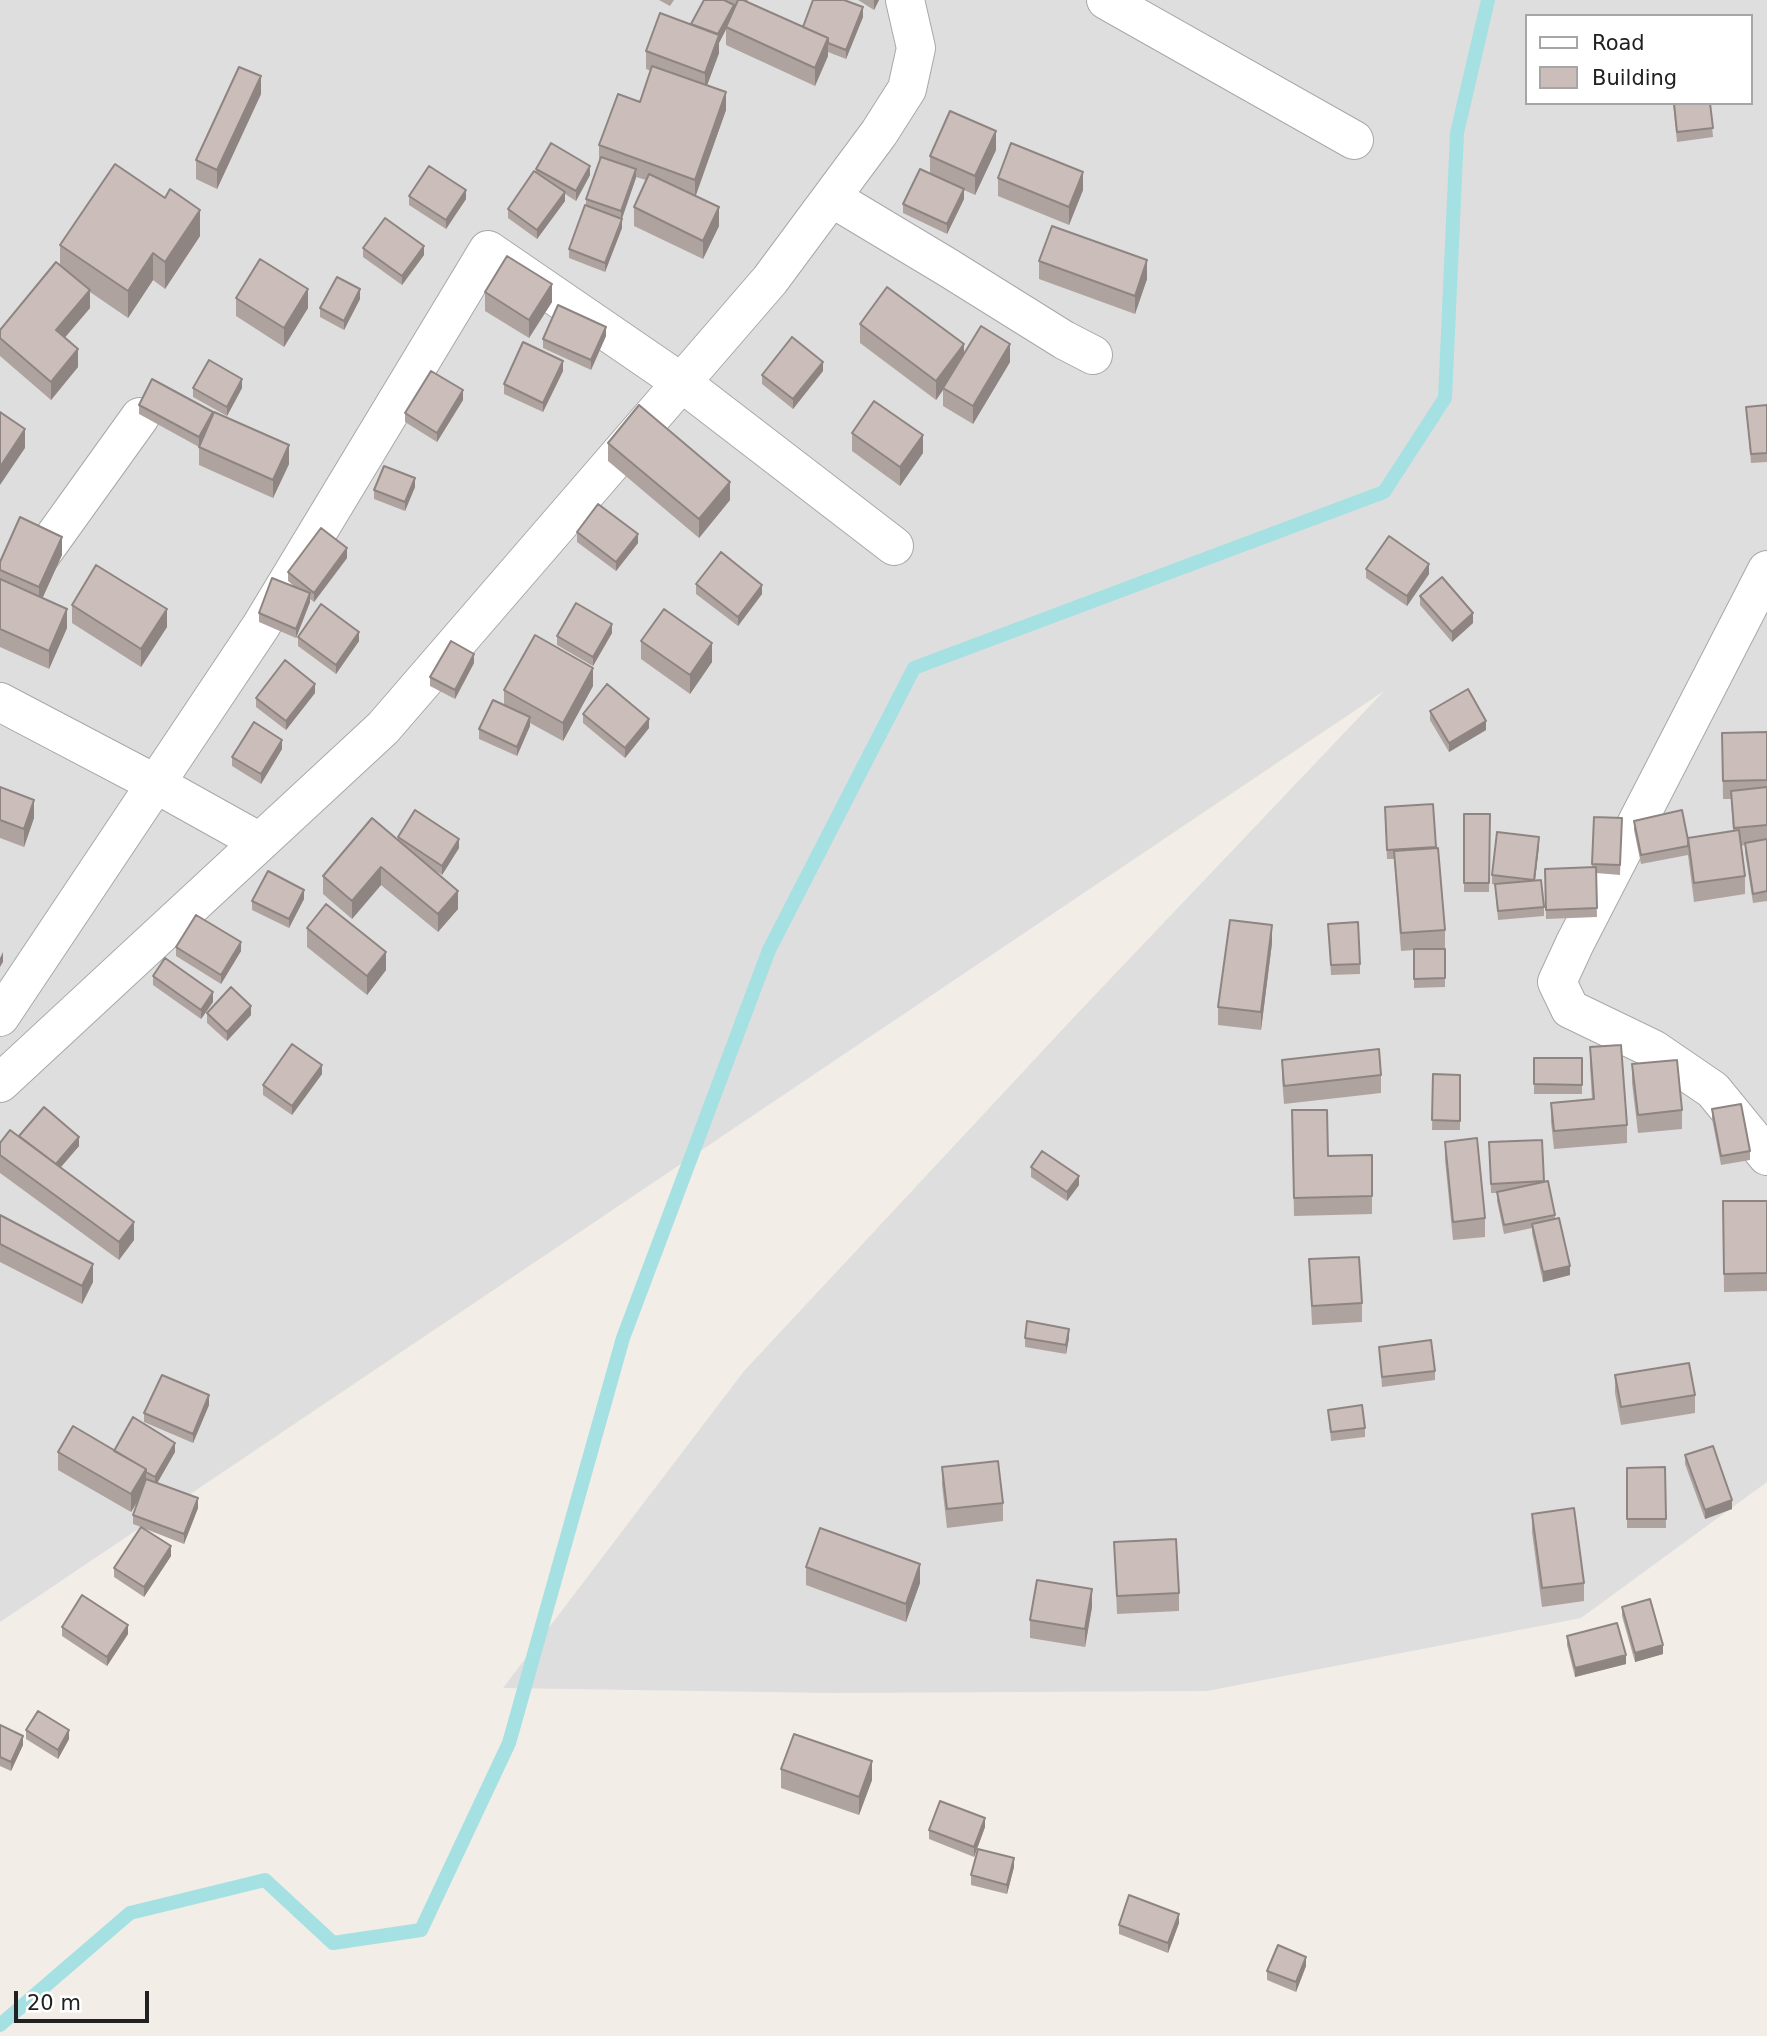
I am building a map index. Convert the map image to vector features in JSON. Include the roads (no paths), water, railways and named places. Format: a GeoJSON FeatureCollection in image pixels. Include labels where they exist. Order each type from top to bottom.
{"type":"FeatureCollection","features":[{"type":"Feature","properties":{"kind":"street"},"geometry":{"type":"LineString","coordinates":[[0,1083],[383,728],[770,280],[879,133],[907,89],[915,48],[905,0]]}},
{"type":"Feature","properties":{"kind":"street"},"geometry":{"type":"LineString","coordinates":[[1106,0],[1354,140]]}},
{"type":"Feature","properties":{"kind":"street"},"geometry":{"type":"LineString","coordinates":[[832,198],[1093,355]]}},
{"type":"Feature","properties":{"kind":"street"},"geometry":{"type":"LineString","coordinates":[[0,1017],[261,626],[488,250],[682,383],[894,546]]}},
{"type":"Feature","properties":{"kind":"street"},"geometry":{"type":"LineString","coordinates":[[0,612],[140,417]]}},
{"type":"Feature","properties":{"kind":"street"},"geometry":{"type":"LineString","coordinates":[[1767,570],[1581,930],[1557,982],[1570,1009],[1653,1049],[1713,1090],[1767,1156]]}},
{"type":"Feature","properties":{"kind":"street"},"geometry":{"type":"LineString","coordinates":[[0,702],[260,842]]}},
{"type":"Feature","properties":{"kind":"waterway"},"geometry":{"type":"LineString","coordinates":[[0,2025],[130,1913],[265,1880],[333,1943],[421,1930],[509,1743],[623,1338],[769,950],[914,668],[1384,492],[1445,398],[1457,133],[1488,0]]}}]}
